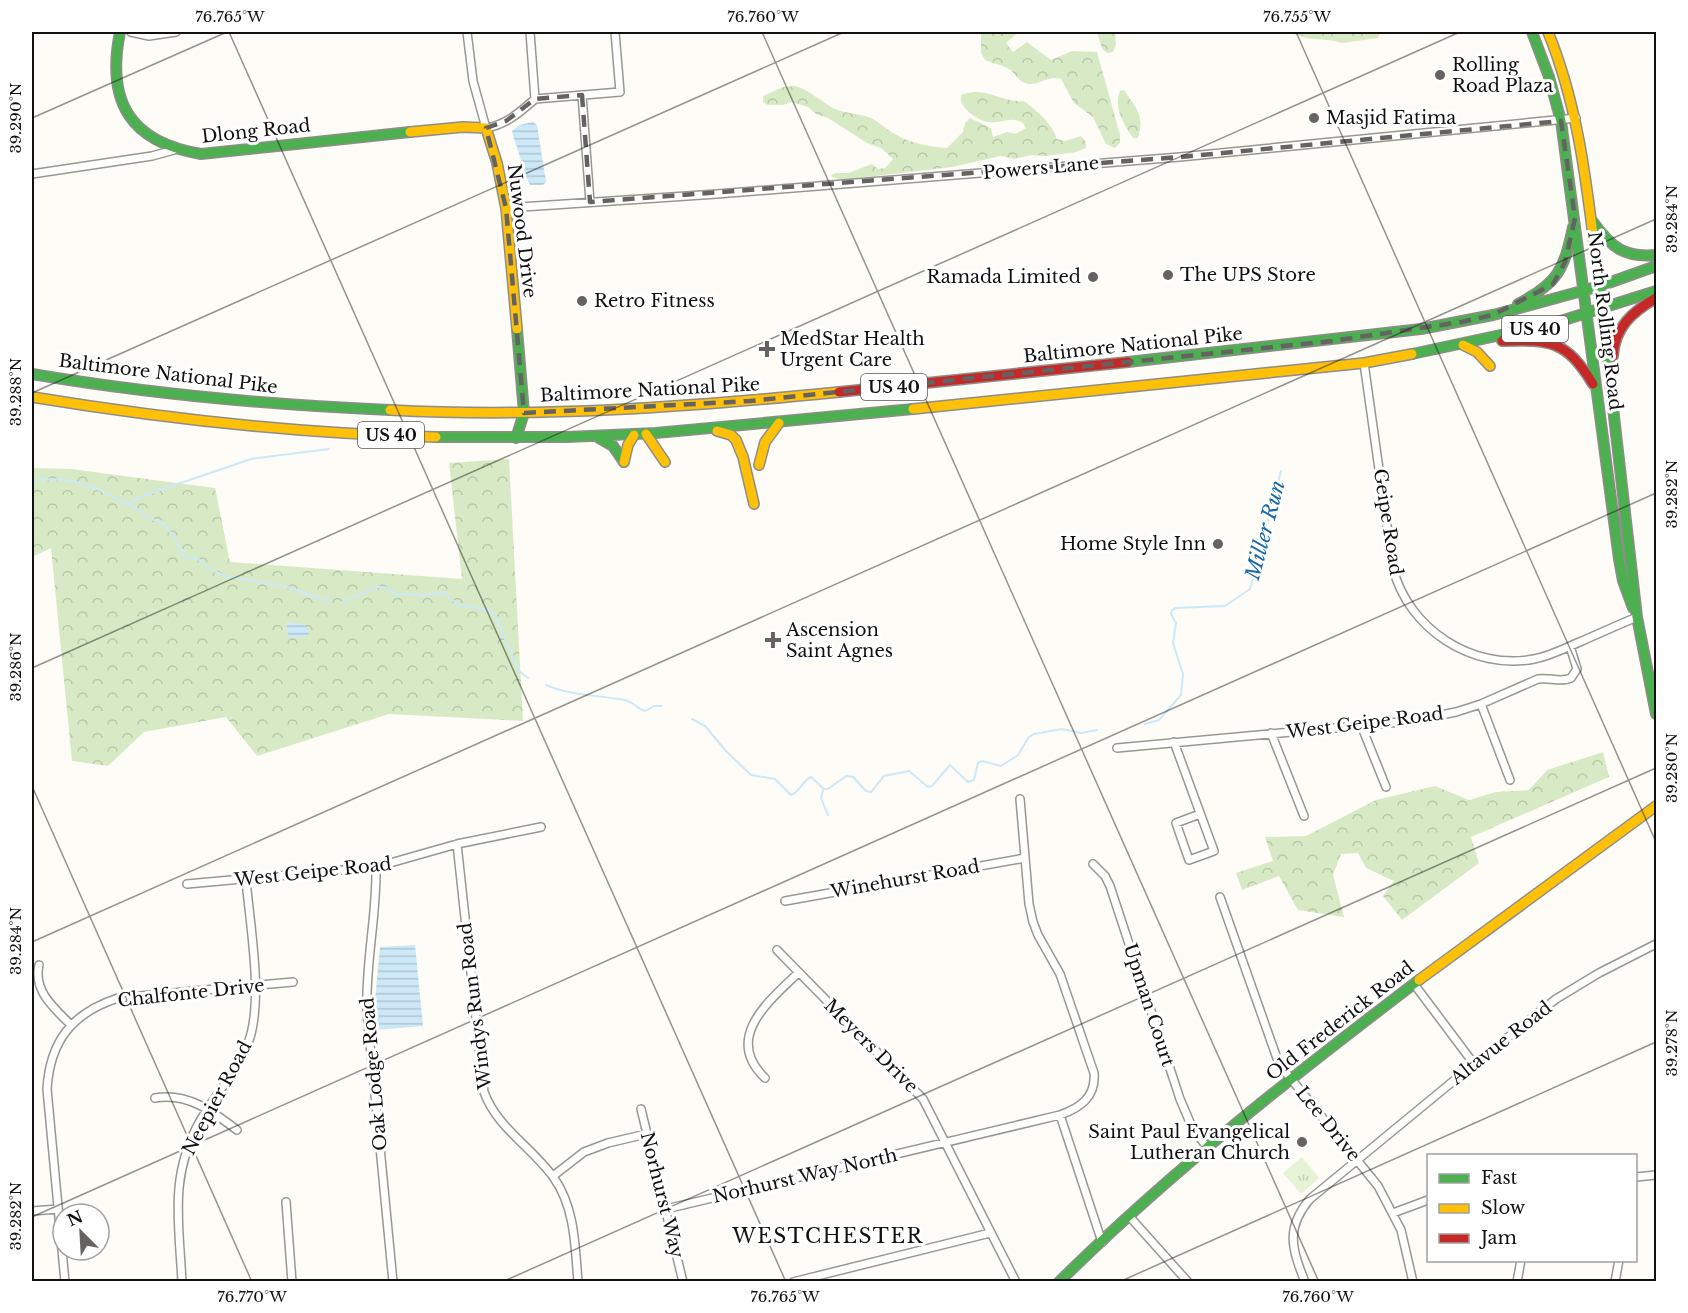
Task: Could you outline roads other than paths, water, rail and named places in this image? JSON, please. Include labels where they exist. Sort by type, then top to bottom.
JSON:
[{"type":"main road","name":"Dlong Road","points":[[120,32],[114,59],[114,73],[124,108],[140,129],[162,145],[174,150],[201,154],[463,128],[486,128]]},
{"type":"main road","name":"North Rolling Road","points":[[1532,32],[1550,76],[1561,121],[1623,581],[1637,617]]},
{"type":"main road","name":"North Rolling Road","points":[[1548,32],[1563,71],[1576,118],[1600,286],[1637,617],[1656,714]]},
{"type":"main road","name":"Nuwood Drive","points":[[486,128],[497,163],[506,208],[524,413],[516,438]]},
{"type":"main road","points":[[1493,315],[1540,293],[1553,284],[1564,262],[1575,218]]},
{"type":"main road","points":[[1591,218],[1605,240],[1615,247],[1635,256],[1656,255]]},
{"type":"main road","name":"Baltimore National Pike","points":[[32,374],[93,384],[270,403],[399,411],[524,413],[618,411],[750,402],[1332,341],[1421,329],[1493,315],[1585,291],[1656,266]]},
{"type":"main road","name":"US 40","points":[[32,397],[98,408],[256,427],[346,434],[516,438],[696,431],[1364,363],[1481,342],[1602,309],[1656,291]]},
{"type":"main road","points":[[1612,395],[1612,352],[1617,331],[1631,314],[1656,298]]},
{"type":"main road","points":[[1481,342],[1532,340],[1559,345],[1579,360],[1596,388]]},
{"type":"main road","points":[[1463,345],[1477,352],[1490,366]]},
{"type":"main road","points":[[759,465],[763,444],[768,434],[779,423]]},
{"type":"main road","points":[[696,431],[726,432],[739,445],[753,504]]},
{"type":"main road","points":[[646,434],[665,462]]},
{"type":"main road","points":[[595,436],[606,440],[613,446],[624,462],[628,446],[634,435]]},
{"type":"main road","name":"Old Frederick Road","points":[[1059,1281],[1206,1146],[1291,1078],[1414,984],[1656,806]]},
{"type":"street","points":[[131,32],[149,36],[176,32]]},
{"type":"street","name":"Nuwood Drive","points":[[467,32],[473,81],[486,128]]},
{"type":"street","points":[[530,32],[535,99]]},
{"type":"street","points":[[486,128],[506,122],[535,99],[620,92],[615,32]]},
{"type":"street","points":[[582,95],[590,202]]},
{"type":"street","name":"Powers Lane","points":[[506,208],[717,194],[1180,157],[1576,118]]},
{"type":"street","points":[[32,174],[152,156],[174,150]]},
{"type":"street","name":"Geipe Road","points":[[1364,363],[1393,568],[1396,580],[1415,613],[1427,627],[1448,642],[1472,654],[1518,661],[1535,659],[1637,617]]},
{"type":"street","name":"West Geipe Road","points":[[1117,748],[1411,721],[1456,712],[1481,704],[1538,679],[1561,681],[1571,678],[1577,669],[1570,646]]},
{"type":"street","points":[[1481,704],[1510,780]]},
{"type":"street","points":[[1361,726],[1386,787]]},
{"type":"street","points":[[1271,733],[1304,816]]},
{"type":"street","points":[[1174,742],[1214,851],[1189,860],[1176,823],[1200,814]]},
{"type":"street","points":[[1020,799],[1029,904],[1033,922],[1060,974],[1094,1073],[1092,1089],[1084,1103],[1077,1109],[1060,1116],[1102,1242]]},
{"type":"street","name":"West Geipe Road","points":[[188,884],[376,867],[457,844],[542,828]]},
{"type":"street","name":"Windys Run Road","points":[[457,844],[484,1092],[487,1101],[500,1120],[553,1176],[564,1195],[571,1216],[578,1281]]},
{"type":"street","name":"Winehurst Road","points":[[785,901],[1025,858]]},
{"type":"street","name":"Upman Court","points":[[1093,864],[1105,876],[1110,886],[1180,1100],[1192,1127],[1206,1146]]},
{"type":"street","name":"Oak Lodge Road","points":[[376,867],[376,905],[366,989],[393,1281]]},
{"type":"street","name":"Neepier Road","points":[[182,1281],[178,1213],[180,1172],[185,1153],[208,1109],[236,1065],[250,1037],[254,1019],[255,986],[246,880]]},
{"type":"street","name":"Lee Drive","points":[[1220,897],[1279,1064],[1378,1186],[1393,1213],[1406,1250],[1413,1281]]},
{"type":"street","name":"Altavue Road","points":[[1305,1281],[1294,1251],[1293,1239],[1296,1220],[1301,1209],[1310,1199],[1527,1022],[1579,984],[1656,944]]},
{"type":"street","name":"Meyers Drive","points":[[777,950],[923,1099],[1016,1281]]},
{"type":"street","points":[[39,965],[36,976],[38,984],[54,1007],[71,1025]]},
{"type":"street","points":[[765,1078],[758,1071],[751,1057],[750,1028],[762,1009],[798,973]]},
{"type":"street","name":"Chalfonte Drive","points":[[57,1202],[47,1080],[52,1057],[71,1025],[95,1007],[118,998],[293,982]]},
{"type":"street","points":[[1414,984],[1474,1064]]},
{"type":"street","points":[[155,1098],[166,1096],[192,1100],[237,1130]]},
{"type":"street","name":"Norhurst Way","points":[[641,1109],[683,1281]]},
{"type":"street","name":"Norhurst Way North","points":[[666,1209],[1060,1116]]},
{"type":"street","points":[[553,1176],[584,1152],[608,1143],[646,1134]]},
{"type":"street","points":[[1637,1177],[1656,1175]]},
{"type":"street","points":[[1393,1213],[1427,1200]]},
{"type":"street","points":[[286,1202],[292,1281]]},
{"type":"street","points":[[32,1211],[51,1210]]},
{"type":"street","points":[[1129,1216],[1188,1281]]},
{"type":"street","points":[[793,1281],[990,1233]]},
{"type":"street","name":"Chalfonte Drive","points":[[63,1262],[65,1281]]},
{"type":"street","points":[[1517,1281],[1521,1262]]},
{"type":"street","points":[[1615,1281],[1619,1262]]},
{"type":"water","points":[[533,122],[537,125],[546,182],[543,185],[530,185],[512,131],[519,125]]},
{"type":"water","points":[[288,623],[307,626],[309,634],[290,638],[286,630]]},
{"type":"water","points":[[415,945],[423,1026],[377,1030],[375,1000],[380,947]]},
{"type":"waterway","points":[[128,504],[160,490],[251,459],[329,449]]},
{"type":"waterway","name":"Miller Run","points":[[1145,724],[1159,720],[1181,695],[1183,674],[1173,643],[1176,623],[1171,614],[1172,610],[1225,606],[1250,589],[1281,471]]},
{"type":"waterway","name":"Miller Run","points":[[32,480],[56,479],[95,488],[137,509],[149,518],[161,521],[175,538],[183,555],[198,559],[212,570],[225,576],[284,586],[331,602]]},
{"type":"waterway","name":"Miller Run","points":[[342,602],[377,587],[384,587],[397,594],[407,595],[423,596],[444,592],[461,605],[492,611],[519,671],[528,678]]},
{"type":"waterway","name":"Miller Run","points":[[546,685],[575,693],[625,700],[645,711],[654,706],[662,706]]},
{"type":"waterway","name":"Miller Run","points":[[692,719],[705,726],[726,751],[751,775],[775,779],[791,795],[811,777],[824,789],[828,789],[846,776],[853,777],[866,791],[871,792],[884,776],[909,771],[928,787],[932,786],[950,765],[968,782],[974,780],[978,763],[982,761],[1001,766],[1018,755],[1029,737],[1034,734],[1062,729],[1081,733],[1097,730]]},
{"type":"waterway","points":[[823,790],[821,798],[828,815]]},
{"type":"place","name":"Rolling Road Plaza","points":[[1440,75]]},
{"type":"place","name":"Masjid Fatima","points":[[1314,118]]},
{"type":"place","name":"The UPS Store","points":[[1168,275]]},
{"type":"place","name":"Ramada Limited","points":[[1093,277]]},
{"type":"place","name":"Retro Fitness","points":[[582,301]]},
{"type":"place","name":"MedStar Health Urgent Care","points":[[767,349]]},
{"type":"place","name":"Home Style Inn","points":[[1218,544]]},
{"type":"place","name":"Ascension Saint Agnes","points":[[773,640]]},
{"type":"place","name":"Saint Paul Evangelical Lutheran Church","points":[[1302,1142]]},
{"type":"district","name":"WESTCHESTER","points":[[828,1236]]}]
